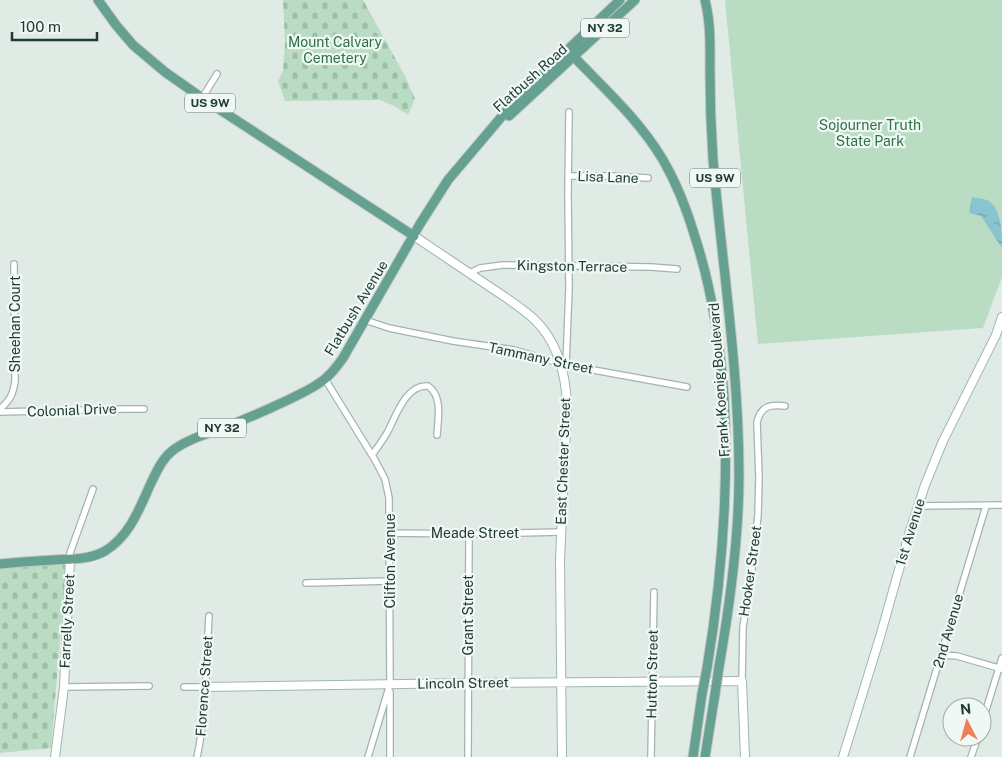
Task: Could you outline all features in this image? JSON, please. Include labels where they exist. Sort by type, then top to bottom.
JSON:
[{"type":"main road","name":"US 9W","points":[[98,0],[116,25],[143,54],[165,72],[414,236]]},
{"type":"main road","name":"Flatbush Road","points":[[441,190],[514,102],[620,0]]},
{"type":"main road","name":"Flatbush Road","points":[[486,136],[635,0]]},
{"type":"main road","name":"Frank Koenig Boulevard","points":[[705,0],[710,26],[713,156],[735,373],[739,498],[727,624],[705,757]]},
{"type":"main road","points":[[574,44],[574,57]]},
{"type":"main road","name":"Frank Koenig Boulevard","points":[[574,57],[635,122],[654,146],[677,187],[703,260],[716,321],[721,357],[726,436],[725,519],[713,630],[693,757]]},
{"type":"main road","name":"Flatbush Avenue","points":[[0,564],[70,560],[96,555],[104,551],[119,539],[129,527],[161,463],[178,447],[195,438],[244,420],[310,389],[326,379],[343,358],[441,190]]},
{"type":"street","points":[[202,98],[217,74]]},
{"type":"street","name":"East Chester Street","points":[[562,757],[560,532],[567,406],[563,364],[569,302],[569,112]]},
{"type":"street","name":"Lisa Lane","points":[[568,176],[648,178]]},
{"type":"street","name":"East Chester Street","points":[[414,236],[521,308],[534,319],[550,340],[563,364]]},
{"type":"street","name":"Sheehan Court","points":[[0,411],[14,392],[14,264]]},
{"type":"street","name":"Kingston Terrace","points":[[470,273],[480,268],[492,266],[677,268]]},
{"type":"street","name":"1st Avenue","points":[[843,757],[925,485],[943,441],[996,335],[1002,317]]},
{"type":"street","name":"Tammany Street","points":[[365,320],[389,328],[453,341],[514,350],[563,364],[687,387]]},
{"type":"street","name":"Clifton Avenue","points":[[326,379],[372,455],[385,479],[388,490],[390,532],[390,684],[368,757]]},
{"type":"street","points":[[372,455],[386,434],[402,403],[419,386],[428,386],[435,392],[437,398],[437,434]]},
{"type":"street","name":"Hooker Street","points":[[745,757],[742,627],[752,569],[758,516],[757,422],[762,410],[768,406],[785,406]]},
{"type":"street","name":"Colonial Drive","points":[[0,411],[144,409]]},
{"type":"street","name":"Farrelly Street","points":[[55,757],[64,687],[70,553],[93,489]]},
{"type":"street","points":[[918,506],[1002,505]]},
{"type":"street","name":"2nd Avenue","points":[[910,757],[986,506]]},
{"type":"street","name":"Meade Street","points":[[390,532],[468,534],[560,532]]},
{"type":"street","name":"Grant Street","points":[[468,534],[468,757]]},
{"type":"street","points":[[306,583],[390,581]]},
{"type":"street","name":"Hutton Street","points":[[651,757],[654,592]]},
{"type":"street","name":"Florence Street","points":[[197,757],[202,734],[209,616]]},
{"type":"street","points":[[942,655],[957,656],[1000,668]]},
{"type":"street","points":[[991,697],[1002,658]]},
{"type":"street","name":"Lincoln Street","points":[[184,687],[742,681]]},
{"type":"street","points":[[390,684],[390,757]]},
{"type":"street","points":[[64,687],[149,686]]},
{"type":"green space","name":"Mount Calvary Cemetery","points":[[283,0],[363,0],[405,76],[415,99],[408,115],[380,100],[285,101],[278,81],[283,71],[285,43]]},
{"type":"green space","name":"Sojourner Truth State Park","points":[[725,0],[1002,0],[1002,277],[983,328],[758,344]]},
{"type":"green space","points":[[64,564],[66,568],[51,748],[0,753],[0,568]]},
{"type":"water","points":[[972,197],[989,201],[997,210],[1002,236],[1002,248],[981,216],[969,213]]}]
